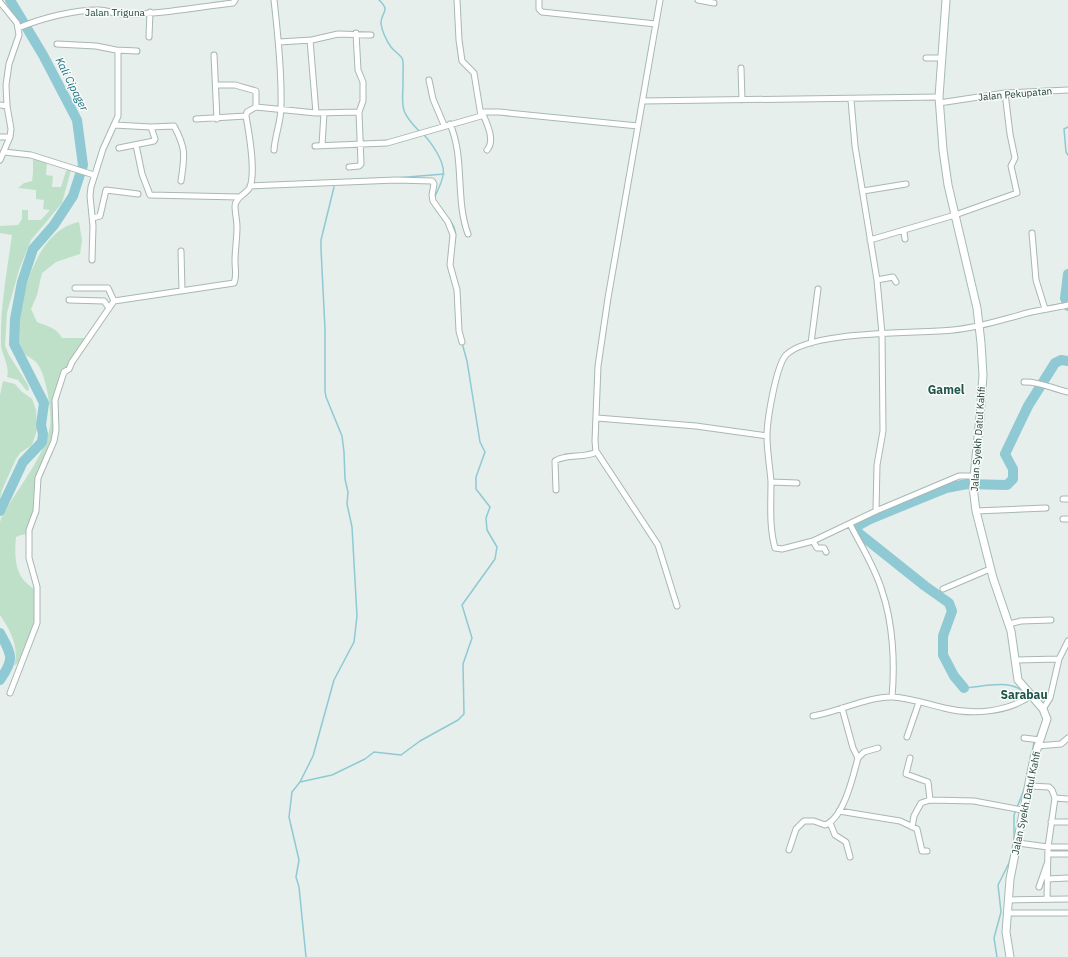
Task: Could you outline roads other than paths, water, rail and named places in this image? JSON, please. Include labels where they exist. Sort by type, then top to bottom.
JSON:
[{"type":"street","name":"Jalan Triguna","points":[[20,27],[66,14],[99,10],[122,14],[150,12],[233,3],[235,0]]},
{"type":"street","points":[[274,0],[279,42],[281,109],[279,125],[274,136],[274,150]]},
{"type":"street","points":[[457,0],[462,61],[474,73],[482,112],[490,137],[490,145],[487,150]]},
{"type":"street","points":[[539,0],[539,9],[542,12],[656,24]]},
{"type":"street","points":[[660,0],[598,366],[596,451],[658,545],[677,606]]},
{"type":"street","points":[[698,0],[714,3]]},
{"type":"street","name":"Jalan Syekh Datul Kahfi","points":[[946,0],[939,100],[946,172],[980,326],[982,375],[973,487],[976,511],[990,569],[1009,624],[1018,680],[1030,697],[1043,709],[1047,724],[1036,741],[1029,786],[1018,809],[1018,843],[1010,879],[1006,932],[1010,957]]},
{"type":"street","points":[[0,2],[20,27],[19,35],[8,64],[6,85],[7,106],[11,129],[10,137],[0,160]]},
{"type":"street","points":[[149,37],[150,12]]},
{"type":"street","points":[[279,42],[310,40],[338,34],[356,33],[371,35]]},
{"type":"street","points":[[349,167],[359,166],[361,164],[362,144],[360,112],[363,101],[363,82],[358,70],[356,33]]},
{"type":"street","points":[[310,40],[316,113]]},
{"type":"street","points":[[57,44],[105,47],[118,51],[136,51]]},
{"type":"street","points":[[92,260],[93,218],[90,196],[94,175],[119,109],[118,51]]},
{"type":"street","points":[[214,55],[217,119]]},
{"type":"street","points":[[926,58],[942,58]]},
{"type":"street","points":[[741,68],[742,100]]},
{"type":"street","points":[[429,80],[433,99],[456,140],[460,191],[468,234]]},
{"type":"street","points":[[216,85],[235,85],[256,91],[256,107]]},
{"type":"street","name":"Jalan Pekupatan","points":[[643,101],[939,100],[1005,93],[1068,90]]},
{"type":"street","points":[[870,240],[904,232],[1017,193],[1011,166],[1016,158],[1010,134],[1005,93]]},
{"type":"street","points":[[851,100],[855,146],[877,280],[882,334],[883,431],[877,465],[876,511]]},
{"type":"street","points":[[0,106],[7,106]]},
{"type":"street","points":[[136,145],[142,174],[150,195],[238,197],[247,191],[250,186],[251,144],[246,116],[247,112],[256,107],[316,113],[360,112]]},
{"type":"street","points":[[315,146],[387,143],[428,130],[478,117],[481,116],[482,112]]},
{"type":"street","points":[[482,112],[499,112],[638,126]]},
{"type":"street","points":[[322,146],[324,113]]},
{"type":"street","points":[[196,119],[217,119],[246,116]]},
{"type":"street","points":[[114,125],[151,127],[173,125],[182,140],[184,154],[181,180]]},
{"type":"street","points":[[119,148],[154,140],[151,127]]},
{"type":"street","points":[[0,137],[10,137]]},
{"type":"street","points":[[4,152],[31,155],[94,175]]},
{"type":"street","points":[[250,186],[396,180],[432,181],[434,184],[432,195],[433,201],[448,222],[453,235],[450,265],[457,290],[459,330],[462,342]]},
{"type":"street","points":[[863,191],[906,184]]},
{"type":"street","points":[[93,218],[100,216],[106,190],[138,194]]},
{"type":"street","points":[[10,693],[37,623],[37,587],[28,558],[28,539],[36,511],[38,478],[54,440],[56,430],[56,400],[67,370],[114,301],[234,283],[236,277],[235,253],[237,231],[235,206],[238,197]]},
{"type":"street","points":[[904,232],[905,239]]},
{"type":"street","points":[[1032,233],[1036,280],[1045,309]]},
{"type":"street","points":[[181,251],[182,291]]},
{"type":"street","points":[[877,280],[893,277],[896,282]]},
{"type":"street","points":[[75,288],[108,288],[114,301]]},
{"type":"street","points":[[811,343],[818,289]]},
{"type":"street","points":[[69,300],[104,301],[109,308]]},
{"type":"street","points":[[974,476],[959,476],[876,511],[813,541],[782,549],[775,548],[771,518],[771,482],[767,436],[775,384],[781,363],[786,355],[796,348],[838,337],[935,332],[980,326],[1045,309],[1068,305]]},
{"type":"street","points":[[1024,382],[1037,382],[1068,392]]},
{"type":"street","points":[[597,418],[696,426],[767,436]]},
{"type":"street","points":[[556,490],[555,461],[574,456],[592,454],[596,451]]},
{"type":"street","points":[[771,482],[797,483]]},
{"type":"street","points":[[976,511],[1046,508]]},
{"type":"street","points":[[850,524],[869,559],[884,597],[891,636],[892,697]]},
{"type":"street","points":[[813,541],[817,548],[824,548],[826,552]]},
{"type":"street","points":[[943,589],[990,569]]},
{"type":"street","points":[[1009,624],[1020,621],[1051,620]]},
{"type":"street","points":[[1043,709],[1050,698],[1059,659],[1068,641]]},
{"type":"street","points":[[1015,660],[1059,659]]},
{"type":"street","points":[[813,716],[892,697],[963,711],[983,712],[1003,708],[1030,697]]},
{"type":"street","points":[[907,736],[919,702]]},
{"type":"street","points":[[842,708],[853,748],[858,758]]},
{"type":"street","points":[[1024,738],[1062,744],[1068,738]]},
{"type":"street","points":[[789,850],[796,829],[804,821],[814,821],[820,825],[830,823],[839,811],[849,791],[858,758],[864,752],[878,748]]},
{"type":"street","points":[[910,758],[906,774],[928,782],[930,800]]},
{"type":"street","points":[[1029,786],[1049,787],[1055,798],[1048,847],[1047,899]]},
{"type":"street","points":[[1055,798],[1068,799]]},
{"type":"street","points":[[912,826],[914,816],[921,803],[930,800],[974,801],[1018,809]]},
{"type":"street","points":[[839,811],[900,821],[912,826],[918,830],[922,851],[927,851]]},
{"type":"street","points":[[1051,822],[1068,822]]},
{"type":"street","points":[[830,823],[835,835],[846,842],[850,857]]},
{"type":"street","points":[[1018,843],[1048,847],[1068,847]]},
{"type":"street","points":[[1048,854],[1068,854]]},
{"type":"street","points":[[1039,888],[1048,864]]},
{"type":"street","points":[[1047,879],[1068,878]]},
{"type":"street","points":[[1008,900],[1068,899]]},
{"type":"street","points":[[1007,914],[1068,913]]},
{"type":"waterway","name":"Kali Cipager","points":[[0,511],[23,462],[42,442],[43,434],[41,425],[44,403],[14,344],[15,319],[22,282],[33,249],[54,225],[73,196],[83,165],[77,120],[43,55],[10,0]]},
{"type":"waterway","points":[[379,0],[385,7],[381,24],[386,39],[389,45],[403,60],[402,100],[404,111],[412,124],[420,132]]},
{"type":"waterway","points":[[1068,127],[1064,129],[1066,152],[1068,155]]},
{"type":"waterway","points":[[423,134],[437,153],[443,170],[442,181],[434,199]]},
{"type":"waterway","points":[[396,178],[444,174]]},
{"type":"waterway","points":[[300,782],[313,756],[334,680],[354,642],[357,616],[352,527],[347,504],[348,492],[345,479],[342,436],[325,391],[325,329],[321,240],[334,187]]},
{"type":"waterway","points":[[451,222],[454,227],[456,237],[455,243]]},
{"type":"waterway","points":[[1068,274],[1065,298],[1068,306]]},
{"type":"waterway","points":[[306,957],[299,887],[296,877],[299,860],[289,817],[292,792],[300,782],[332,775],[365,759],[374,752],[401,755],[420,741],[458,720],[464,714],[463,664],[472,638],[462,605],[495,559],[497,547],[487,530],[486,518],[490,507],[476,489],[476,477],[485,452],[480,442],[467,361],[462,343]]},
{"type":"waterway","points":[[964,688],[954,676],[943,655],[943,636],[952,611],[949,603],[925,586],[856,531],[859,525],[870,519],[946,488],[967,484],[1007,485],[1013,479],[1013,469],[1005,454],[1028,406],[1055,363],[1061,360],[1068,361]]},
{"type":"waterway","name":"Kali Cipager","points":[[0,633],[10,657],[8,667],[0,680]]},
{"type":"waterway","points":[[964,688],[986,685],[1010,685],[1023,691]]},
{"type":"waterway","points":[[1032,754],[1034,742],[1039,732]]},
{"type":"waterway","points":[[1027,774],[1030,762]]},
{"type":"waterway","points":[[1014,843],[1014,815],[1025,787]]},
{"type":"waterway","points":[[997,957],[994,938],[1001,912],[998,885],[1009,863],[1012,853]]},
{"type":"district","name":"Gamel","points":[[946,389]]},
{"type":"district","name":"Sarabau","points":[[1024,694]]}]
